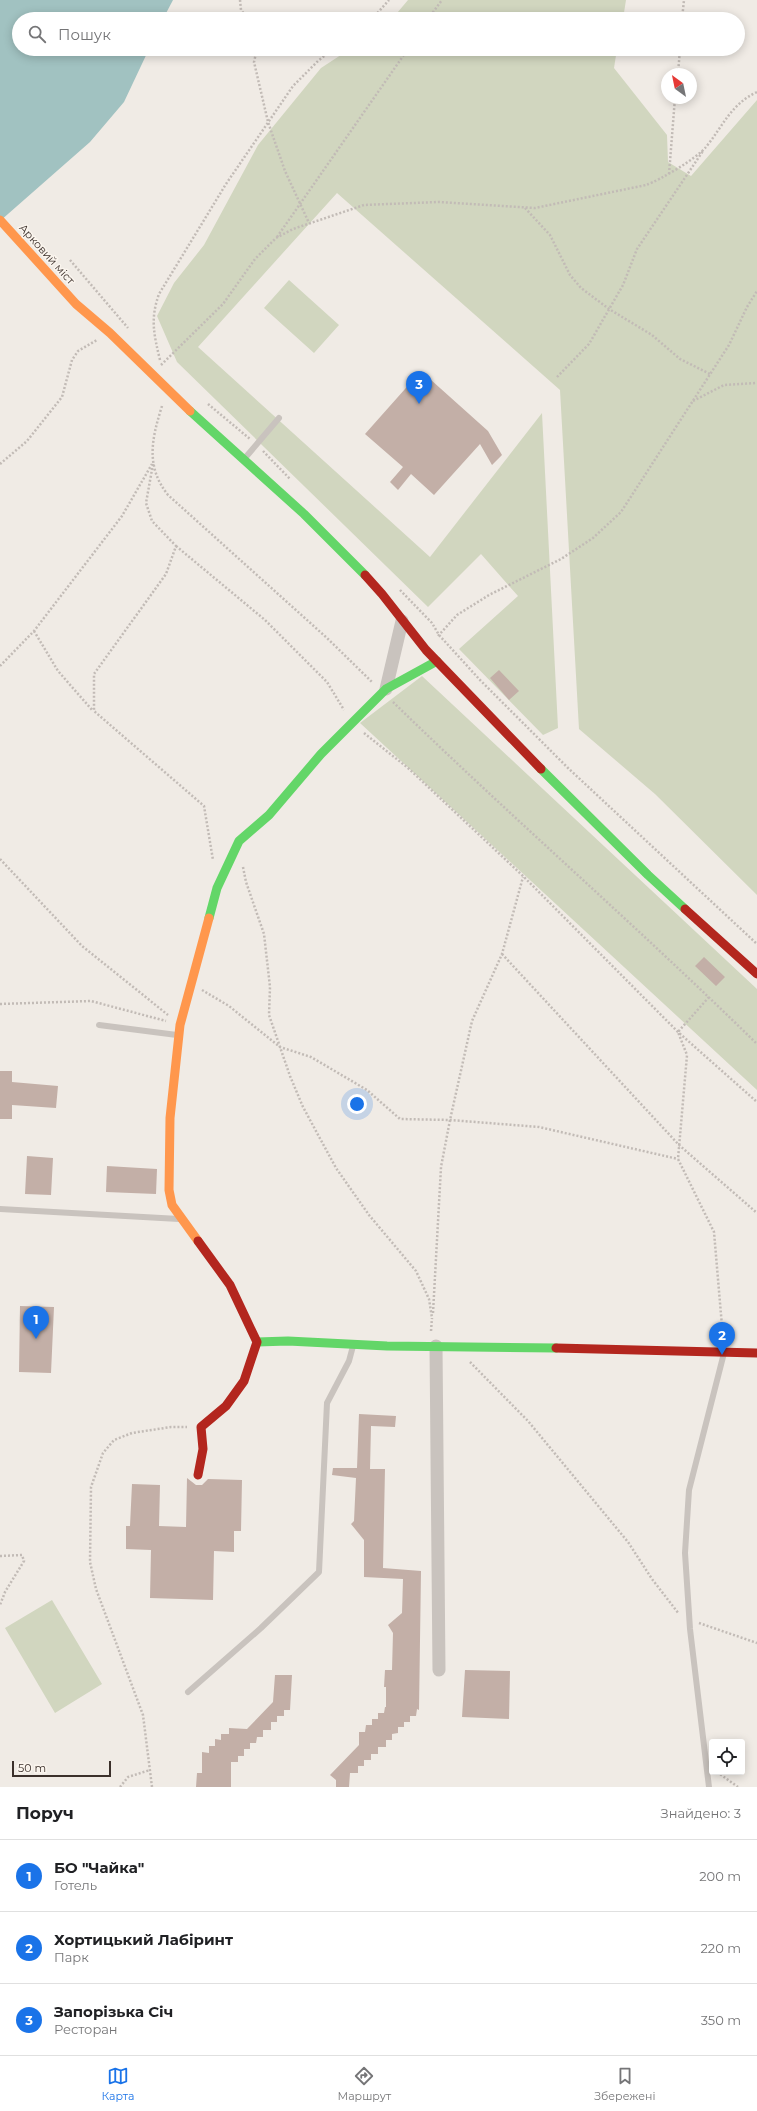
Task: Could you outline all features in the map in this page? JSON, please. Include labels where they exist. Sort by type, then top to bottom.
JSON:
[{"type":"street","name":"Арковий міст","points":[[0,220],[76,304],[345,554],[382,594],[426,650],[497,725],[648,875],[757,974]]},
{"type":"street","points":[[384,690],[402,621]]},
{"type":"street","points":[[198,1475],[203,1449],[201,1427],[226,1406],[244,1381],[257,1342],[230,1285],[172,1205],[169,1190],[170,1118],[180,1025],[190,983],[217,888],[239,842],[269,815],[321,754],[384,690],[437,661]]},
{"type":"street","points":[[257,1342],[288,1340],[353,1344],[757,1353]]},
{"type":"street","points":[[433,1346],[439,1670]]},
{"type":"lane","points":[[244,459],[279,418]]},
{"type":"lane","points":[[99,1025],[179,1036]]},
{"type":"lane","points":[[0,1209],[181,1219]]},
{"type":"lane","points":[[188,1692],[261,1628],[318,1572],[327,1403],[348,1361],[353,1344]]},
{"type":"lane","points":[[709,1787],[690,1629],[685,1553],[690,1490],[724,1352]]},
{"type":"path","points":[[240,0],[243,12]]},
{"type":"path","points":[[378,12],[389,0]]},
{"type":"path","points":[[433,12],[442,0]]},
{"type":"path","points":[[683,12],[684,0]]},
{"type":"path","points":[[255,56],[254,62],[268,122],[285,171],[309,223]]},
{"type":"path","points":[[324,56],[293,86],[268,122],[226,184],[159,294],[154,309],[153,328],[166,389],[153,437],[153,462],[146,503],[152,521],[176,546],[265,620],[327,682],[352,723],[408,768],[523,876],[678,1032],[757,1102]]},
{"type":"path","points":[[161,365],[222,304],[255,259],[276,238],[403,56]]},
{"type":"path","points":[[678,68],[679,56]]},
{"type":"path","points":[[557,377],[589,344],[623,285],[637,249],[705,149],[724,118],[746,97],[757,92]]},
{"type":"path","points":[[669,174],[675,104]]},
{"type":"path","points":[[276,238],[309,223],[364,204],[438,202],[535,208],[646,185],[669,174],[705,149]]},
{"type":"path","points":[[524,207],[550,235],[570,275],[581,288],[609,309],[652,335],[680,359],[710,374]]},
{"type":"path","points":[[426,650],[457,615],[489,595],[561,559],[593,538],[621,512],[729,345],[746,307],[757,291]]},
{"type":"path","points":[[0,464],[27,441],[62,397],[72,360],[78,351],[110,334]]},
{"type":"path","points":[[692,401],[724,385],[757,383]]},
{"type":"path","points":[[0,666],[34,631],[122,516],[153,462]]},
{"type":"path","points":[[153,462],[159,483],[168,495],[384,690],[474,780],[709,997],[757,1044]]},
{"type":"path","points":[[94,711],[94,674],[166,574],[176,546]]},
{"type":"path","points":[[34,631],[58,671],[94,711],[204,806],[214,865]]},
{"type":"path","points":[[239,842],[246,882],[264,934],[270,987],[269,1015],[303,1107],[336,1168],[369,1215],[416,1271],[429,1299],[432,1318]]},
{"type":"path","points":[[0,859],[82,946],[180,1025]]},
{"type":"path","points":[[433,1346],[432,1318],[442,1167],[450,1120],[472,1021],[502,954],[523,876]]},
{"type":"path","points":[[502,954],[679,1145],[757,1213]]},
{"type":"path","points":[[190,983],[229,1006],[280,1047],[312,1057],[360,1086],[400,1119],[450,1120],[539,1127],[678,1158]]},
{"type":"path","points":[[678,1032],[709,997]]},
{"type":"path","points":[[0,1004],[91,1001],[180,1025]]},
{"type":"path","points":[[678,1032],[687,1055],[678,1158],[714,1232],[724,1352]]},
{"type":"path","points":[[454,1346],[528,1420],[628,1542],[652,1579],[690,1629]]},
{"type":"path","points":[[152,1787],[143,1715],[94,1582],[90,1562],[91,1487],[103,1452],[114,1440],[132,1433],[171,1427],[201,1427]]},
{"type":"path","points":[[0,1556],[22,1555],[24,1561],[5,1592],[0,1605]]},
{"type":"path","points":[[689,1618],[705,1626],[757,1643]]},
{"type":"path","points":[[120,1787],[128,1777],[150,1770]]},
{"type":"path","points":[[721,1775],[738,1787]]},
{"type":"green space","points":[[408,0],[626,0],[624,12],[398,12]]},
{"type":"green space","points":[[339,56],[616,56],[614,68],[667,135],[668,162],[691,176],[757,100],[757,895],[655,794],[579,729],[560,390],[337,193],[198,347],[430,557],[542,413],[558,728],[543,735],[459,649],[518,596],[481,554],[428,607],[177,362],[157,316],[174,283],[204,245],[258,145],[321,68]]},
{"type":"green space","points":[[289,280],[339,325],[314,353],[264,308]]},
{"type":"green space","points":[[422,676],[757,989],[757,1090],[360,723]]},
{"type":"green space","points":[[52,1600],[102,1684],[55,1713],[5,1628]]},
{"type":"water","points":[[0,0],[173,0],[167,12],[12,12],[12,56],[146,56],[124,102],[90,142],[0,221]]},
{"type":"building","points":[[421,371],[488,431],[502,455],[492,465],[480,444],[434,495],[411,474],[398,490],[390,482],[403,467],[365,434]]},
{"type":"building","points":[[499,670],[519,691],[509,700],[490,678]]},
{"type":"building","points":[[704,957],[725,977],[716,986],[695,966]]},
{"type":"building","points":[[0,1071],[12,1071],[12,1082],[58,1086],[56,1108],[12,1105],[12,1119],[0,1119]]},
{"type":"building","points":[[27,1156],[53,1158],[51,1195],[25,1194]]},
{"type":"building","points":[[107,1166],[157,1169],[156,1194],[106,1192]]},
{"type":"building","points":[[20,1306],[54,1307],[51,1373],[19,1372]]},
{"type":"building","points":[[359,1414],[396,1416],[395,1427],[371,1426],[370,1469],[385,1469],[383,1568],[421,1571],[419,1710],[417,1709],[416,1716],[410,1716],[410,1722],[404,1722],[404,1727],[398,1727],[398,1733],[392,1734],[392,1740],[386,1740],[386,1747],[378,1747],[378,1754],[371,1754],[371,1760],[364,1760],[364,1766],[358,1766],[358,1773],[350,1773],[349,1787],[336,1787],[336,1780],[330,1775],[359,1745],[359,1732],[365,1732],[366,1725],[372,1725],[372,1719],[378,1719],[378,1713],[384,1713],[386,1707],[386,1687],[384,1687],[385,1670],[392,1670],[393,1633],[388,1625],[402,1613],[403,1579],[364,1577],[364,1540],[351,1524],[354,1521],[356,1478],[332,1475],[333,1468],[357,1468]]},
{"type":"building","points":[[187,1478],[196,1485],[202,1485],[208,1479],[242,1480],[241,1531],[234,1531],[234,1552],[214,1551],[213,1600],[150,1598],[151,1550],[126,1549],[126,1526],[130,1526],[132,1484],[160,1485],[159,1526],[186,1527]]},
{"type":"building","points":[[465,1670],[510,1671],[509,1719],[462,1717]]},
{"type":"building","points":[[275,1675],[292,1675],[290,1710],[284,1710],[284,1716],[277,1716],[277,1722],[271,1722],[271,1730],[263,1730],[263,1737],[257,1737],[256,1743],[250,1743],[250,1749],[244,1749],[244,1756],[238,1756],[238,1762],[231,1762],[231,1787],[196,1787],[197,1773],[202,1773],[202,1752],[209,1753],[209,1746],[215,1746],[215,1739],[221,1740],[221,1734],[229,1734],[229,1728],[247,1729],[273,1702]]},
{"type":"traffic: fast","points":[[190,411],[304,514],[365,575]]},
{"type":"traffic: fast","points":[[209,918],[217,888],[239,841],[269,815],[321,754],[386,689],[437,661]]},
{"type":"traffic: fast","points":[[541,769],[648,875],[685,909]]},
{"type":"traffic: fast","points":[[257,1342],[288,1341],[387,1346],[556,1348]]},
{"type":"traffic: slow","points":[[0,220],[76,304],[110,333],[190,411]]},
{"type":"traffic: slow","points":[[198,1241],[172,1205],[169,1190],[170,1118],[180,1025],[209,918]]},
{"type":"traffic: jam","points":[[365,575],[426,650],[541,769]]},
{"type":"traffic: jam","points":[[685,909],[757,974]]},
{"type":"traffic: jam","points":[[198,1241],[230,1285],[257,1342],[244,1381],[226,1406],[201,1427],[203,1449],[198,1475]]},
{"type":"traffic: jam","points":[[556,1348],[757,1353]]},
{"type":"place","name":"Запорізька Січ","points":[[419,404]]},
{"type":"place","name":"БО \"Чайка\"","points":[[36,1339]]},
{"type":"place","name":"Хортицький Лабіринт","points":[[722,1355]]}]
